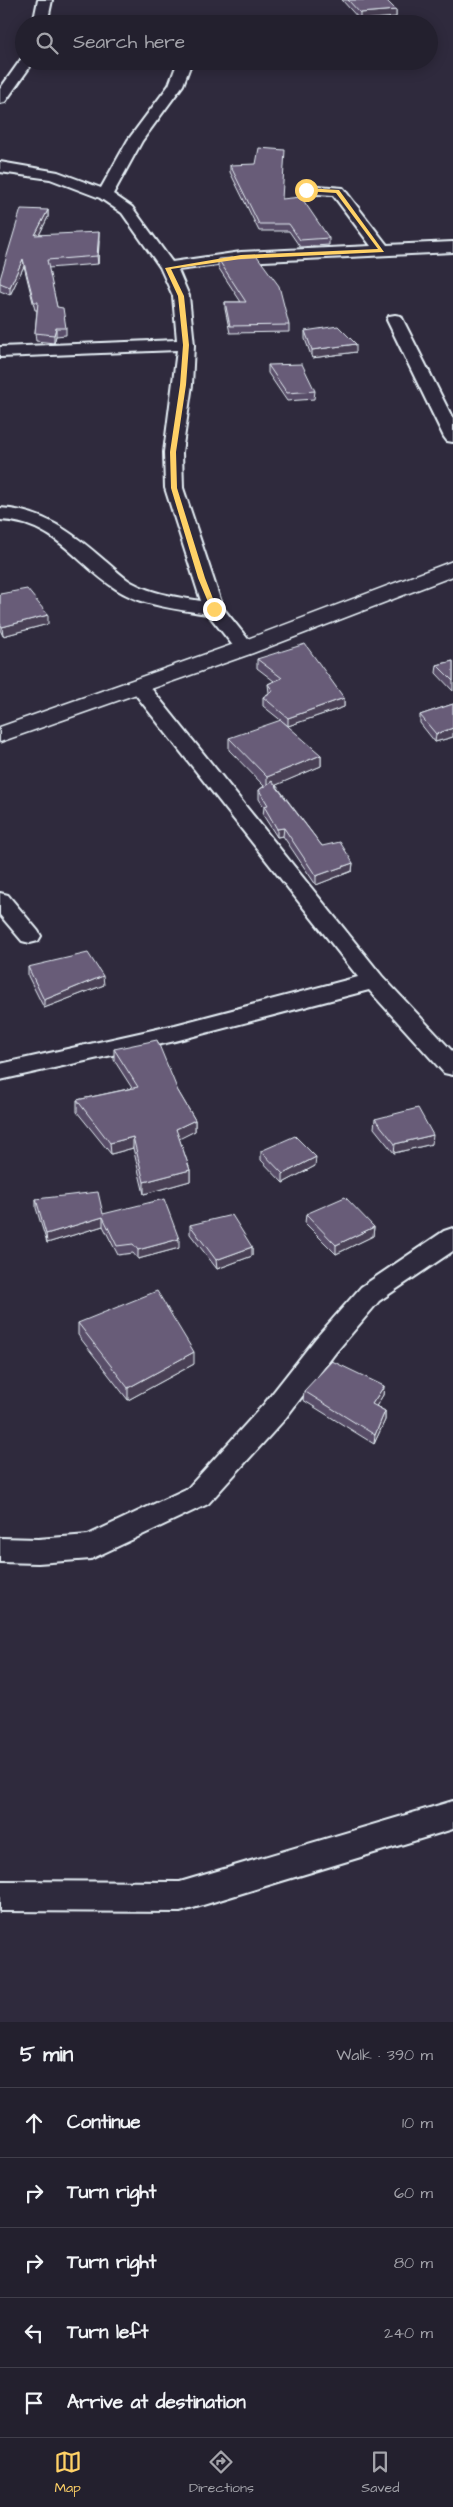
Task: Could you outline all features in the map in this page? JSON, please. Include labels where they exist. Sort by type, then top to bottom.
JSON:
[{"type":"main road","points":[[0,735],[245,648],[453,568]]},
{"type":"street","points":[[42,15],[45,0]]},
{"type":"street","points":[[0,99],[21,70]]},
{"type":"street","points":[[105,195],[135,140],[176,85],[182,70]]},
{"type":"street","points":[[0,167],[53,175],[105,195],[126,210],[168,268],[181,296],[186,345],[183,385],[173,452],[174,488],[202,578],[214,609],[245,648]]},
{"type":"street","points":[[306,190],[338,191],[382,250]]},
{"type":"street","points":[[168,268],[241,257],[453,247]]},
{"type":"street","points":[[394,320],[453,437]]},
{"type":"street","points":[[0,352],[186,345]]},
{"type":"street","points":[[0,514],[13,513],[45,525],[74,544],[125,586],[164,601],[214,609]]},
{"type":"street","points":[[139,686],[374,981],[453,1066]]},
{"type":"street","points":[[0,900],[30,936]]},
{"type":"street","points":[[0,1072],[175,1033],[374,981]]},
{"type":"street","points":[[0,1550],[38,1551],[91,1547],[198,1496],[274,1412],[326,1345],[370,1294],[453,1238]]},
{"type":"street","points":[[0,1896],[180,1896],[453,1815]]},
{"type":"building","points":[[348,0],[386,0],[396,10],[360,13]]},
{"type":"building","points":[[259,148],[285,150],[282,199],[301,197],[329,238],[300,240],[289,224],[259,224],[230,165],[256,164]]},
{"type":"building","points":[[21,209],[48,210],[35,235],[99,232],[97,256],[47,260],[57,307],[63,308],[66,328],[56,328],[54,335],[35,333],[38,302],[34,302],[23,259],[10,287],[0,283]]},
{"type":"building","points":[[257,256],[279,286],[289,325],[230,326],[225,302],[246,302],[218,259]]},
{"type":"building","points":[[338,326],[356,344],[312,350],[305,331]]},
{"type":"building","points":[[302,364],[315,391],[287,393],[268,365]]},
{"type":"building","points":[[27,589],[48,615],[2,627],[0,623],[0,594]]},
{"type":"building","points":[[305,644],[344,698],[288,718],[263,697],[273,691],[268,684],[282,678],[257,659]]},
{"type":"building","points":[[453,661],[453,681],[437,665]]},
{"type":"building","points":[[453,704],[453,728],[436,734],[420,715]]},
{"type":"building","points":[[281,720],[321,755],[267,777],[229,738]]},
{"type":"building","points":[[272,781],[322,846],[340,842],[353,863],[316,876],[284,828],[277,829],[264,806],[268,805],[259,790]]},
{"type":"building","points":[[88,953],[103,976],[44,1000],[28,967]]},
{"type":"building","points":[[157,1040],[178,1091],[195,1120],[176,1129],[190,1170],[144,1182],[133,1137],[110,1143],[77,1100],[138,1087],[114,1049]]},
{"type":"building","points":[[418,1108],[433,1135],[395,1144],[375,1119]]},
{"type":"building","points":[[295,1136],[316,1157],[283,1174],[261,1151]]},
{"type":"building","points":[[98,1192],[103,1214],[164,1199],[179,1239],[138,1250],[133,1244],[117,1246],[103,1217],[46,1234],[36,1199]]},
{"type":"building","points":[[345,1197],[374,1227],[336,1245],[306,1214]]},
{"type":"building","points":[[232,1215],[252,1247],[216,1260],[190,1225]]},
{"type":"building","points":[[157,1291],[194,1352],[128,1388],[78,1323]]},
{"type":"building","points":[[332,1361],[384,1386],[372,1404],[385,1411],[375,1435],[304,1391]]},
{"type":"route","points":[[214,609],[202,578],[174,488],[173,452],[183,385],[186,345],[181,296],[168,268],[241,257],[382,250],[338,191],[329,189],[306,190]]}]
